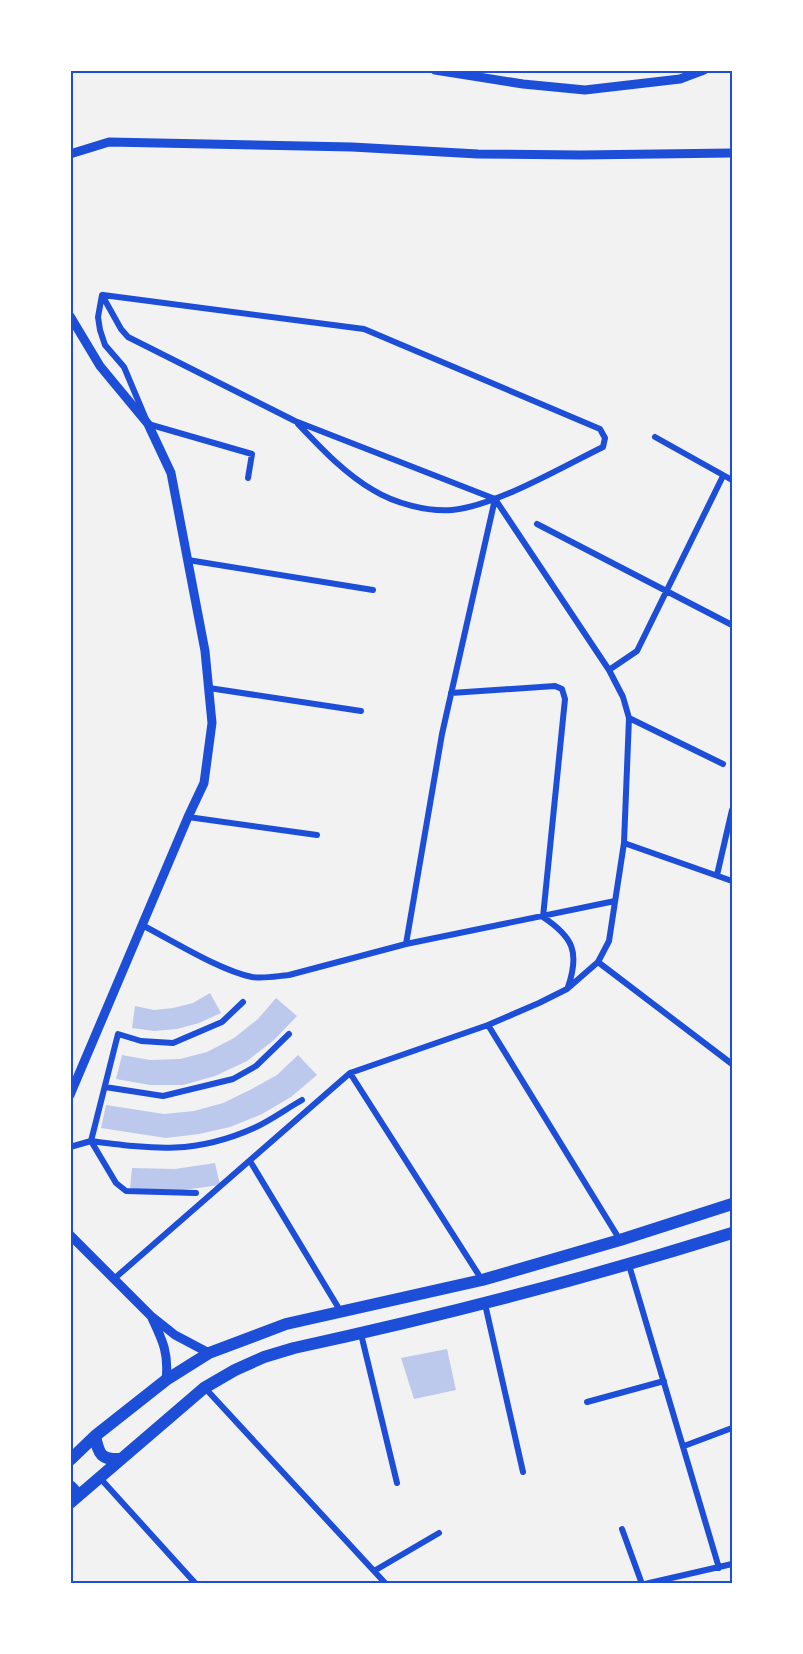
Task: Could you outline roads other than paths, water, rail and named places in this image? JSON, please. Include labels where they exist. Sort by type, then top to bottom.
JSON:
[{"type":"main road","points":[[72,1454],[166,1380],[209,1353],[286,1324],[482,1280],[620,1240],[732,1204]]},
{"type":"main road","points":[[70,1502],[204,1388],[264,1357],[485,1304],[629,1265],[732,1233]]},
{"type":"main road","points":[[95,1436],[101,1455],[107,1460],[121,1459]]},
{"type":"main road","points":[[70,1486],[74,1490],[70,1502]]},
{"type":"street","points":[[438,71],[524,84],[585,90],[680,79],[704,70]]},
{"type":"street","points":[[70,154],[109,142],[352,147],[513,154],[732,153]]},
{"type":"street","points":[[102,295],[364,329],[600,429],[605,438],[603,447],[495,499],[452,510],[425,508],[395,501],[373,491],[327,454],[295,422]]},
{"type":"street","points":[[102,295],[128,337],[295,422],[495,499],[609,670],[623,697],[629,718],[624,843],[609,941],[598,962],[567,988],[539,1003],[488,1025],[350,1073],[115,1278]]},
{"type":"street","points":[[70,1095],[204,783],[212,723],[205,651],[171,472],[124,367],[105,345],[99,330],[98,317],[102,295]]},
{"type":"street","points":[[70,316],[100,366],[148,424],[252,454],[248,478]]},
{"type":"street","points":[[655,437],[732,480]]},
{"type":"street","points":[[609,670],[637,651],[723,476]]},
{"type":"street","points":[[406,944],[451,693],[495,499]]},
{"type":"street","points":[[537,524],[732,625]]},
{"type":"street","points":[[188,561],[373,590]]},
{"type":"street","points":[[451,693],[555,686],[562,689],[565,699],[543,917]]},
{"type":"street","points":[[209,688],[361,711]]},
{"type":"street","points":[[629,718],[723,764]]},
{"type":"street","points":[[717,875],[732,810]]},
{"type":"street","points":[[188,817],[316,835]]},
{"type":"street","points":[[624,843],[732,881]]},
{"type":"street","points":[[142,926],[233,971],[254,977],[289,975],[406,944],[615,901]]},
{"type":"street","points":[[543,917],[561,929],[572,947],[574,968],[567,988]]},
{"type":"street","points":[[598,962],[732,1064]]},
{"type":"street","points":[[196,1193],[126,1191],[116,1183],[91,1141],[118,1034],[141,1041],[173,1043],[222,1022],[243,1002]]},
{"type":"street","points":[[488,1025],[620,1240]]},
{"type":"street","points":[[105,1087],[163,1096],[233,1079],[256,1066],[289,1034]]},
{"type":"street","points":[[350,1073],[482,1280]]},
{"type":"street","points":[[70,1147],[91,1141],[150,1149],[182,1149],[214,1142],[255,1128],[302,1100]]},
{"type":"street","points":[[250,1161],[341,1312]]},
{"type":"street","points":[[70,1235],[151,1316],[176,1335],[209,1353]]},
{"type":"street","points":[[629,1265],[719,1568]]},
{"type":"street","points":[[485,1304],[523,1472]]},
{"type":"street","points":[[151,1316],[166,1348],[168,1365],[166,1380]]},
{"type":"street","points":[[361,1334],[397,1483]]},
{"type":"street","points":[[587,1402],[664,1381]]},
{"type":"street","points":[[204,1388],[386,1584]]},
{"type":"street","points":[[684,1446],[732,1428]]},
{"type":"street","points":[[100,1478],[196,1584]]},
{"type":"street","points":[[622,1529],[643,1584],[732,1564]]},
{"type":"street","points":[[374,1571],[439,1533]]}]
